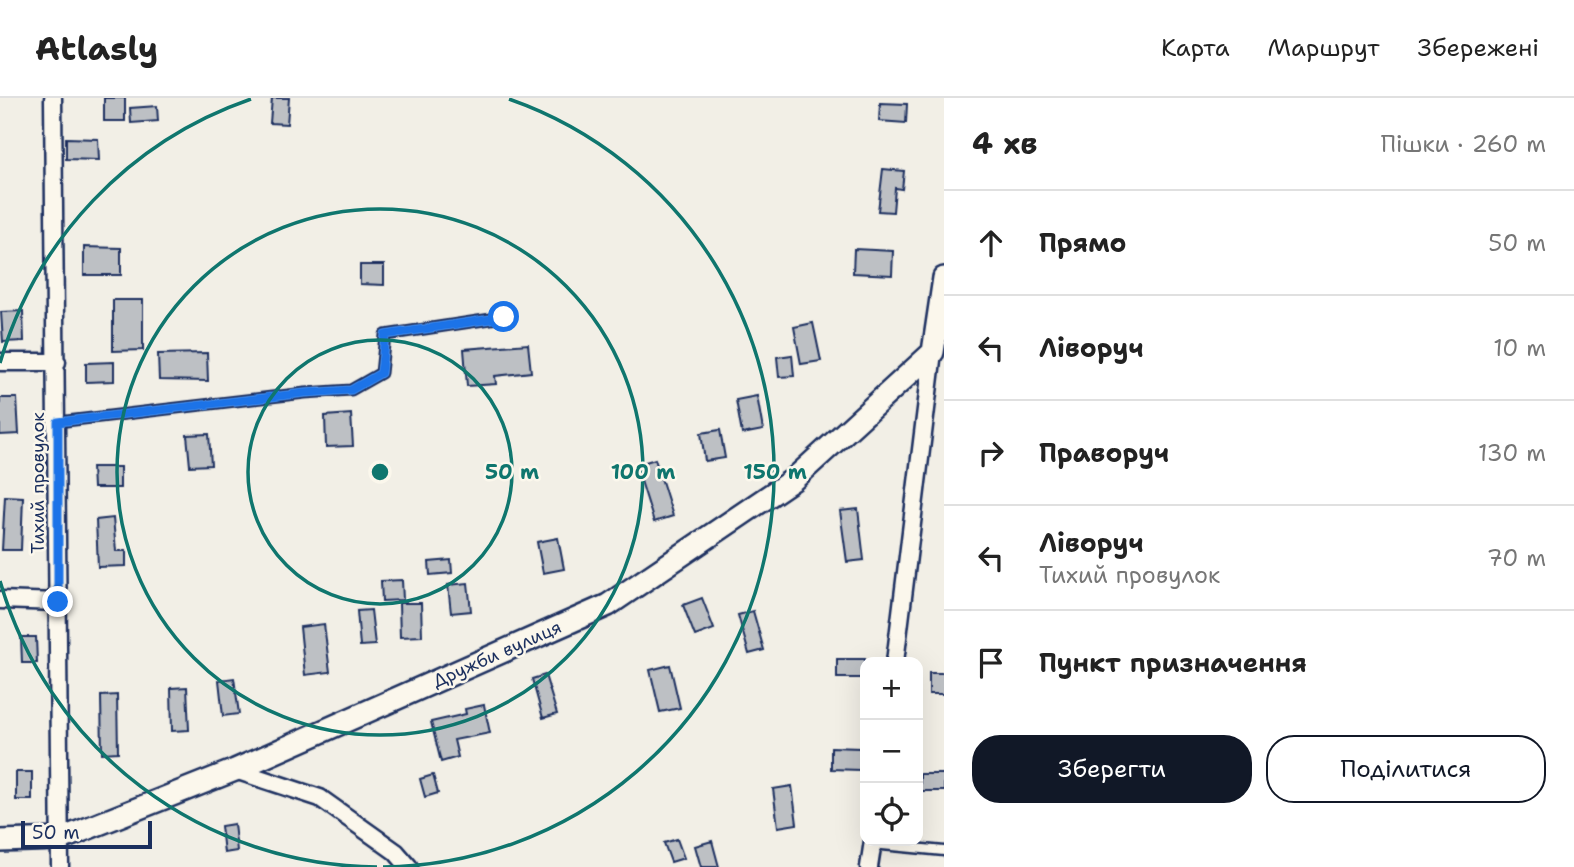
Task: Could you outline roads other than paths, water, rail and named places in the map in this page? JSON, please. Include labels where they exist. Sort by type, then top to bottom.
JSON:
[{"type":"street","name":"Тихий провулок","points":[[53,98],[60,867]]},
{"type":"street","points":[[896,657],[944,278]]},
{"type":"street","name":"Дружби вулиця","points":[[0,841],[61,839],[235,770],[608,605],[793,479],[933,352]]},
{"type":"street","points":[[0,362],[57,362]]},
{"type":"street","points":[[0,600],[58,602]]},
{"type":"street","points":[[235,770],[320,798],[396,852],[409,867]]},
{"type":"street","points":[[869,867],[872,846]]},
{"type":"lane","points":[[58,422],[351,390],[381,373],[385,335],[504,317]]},
{"type":"lane","points":[[904,846],[944,851]]}]
